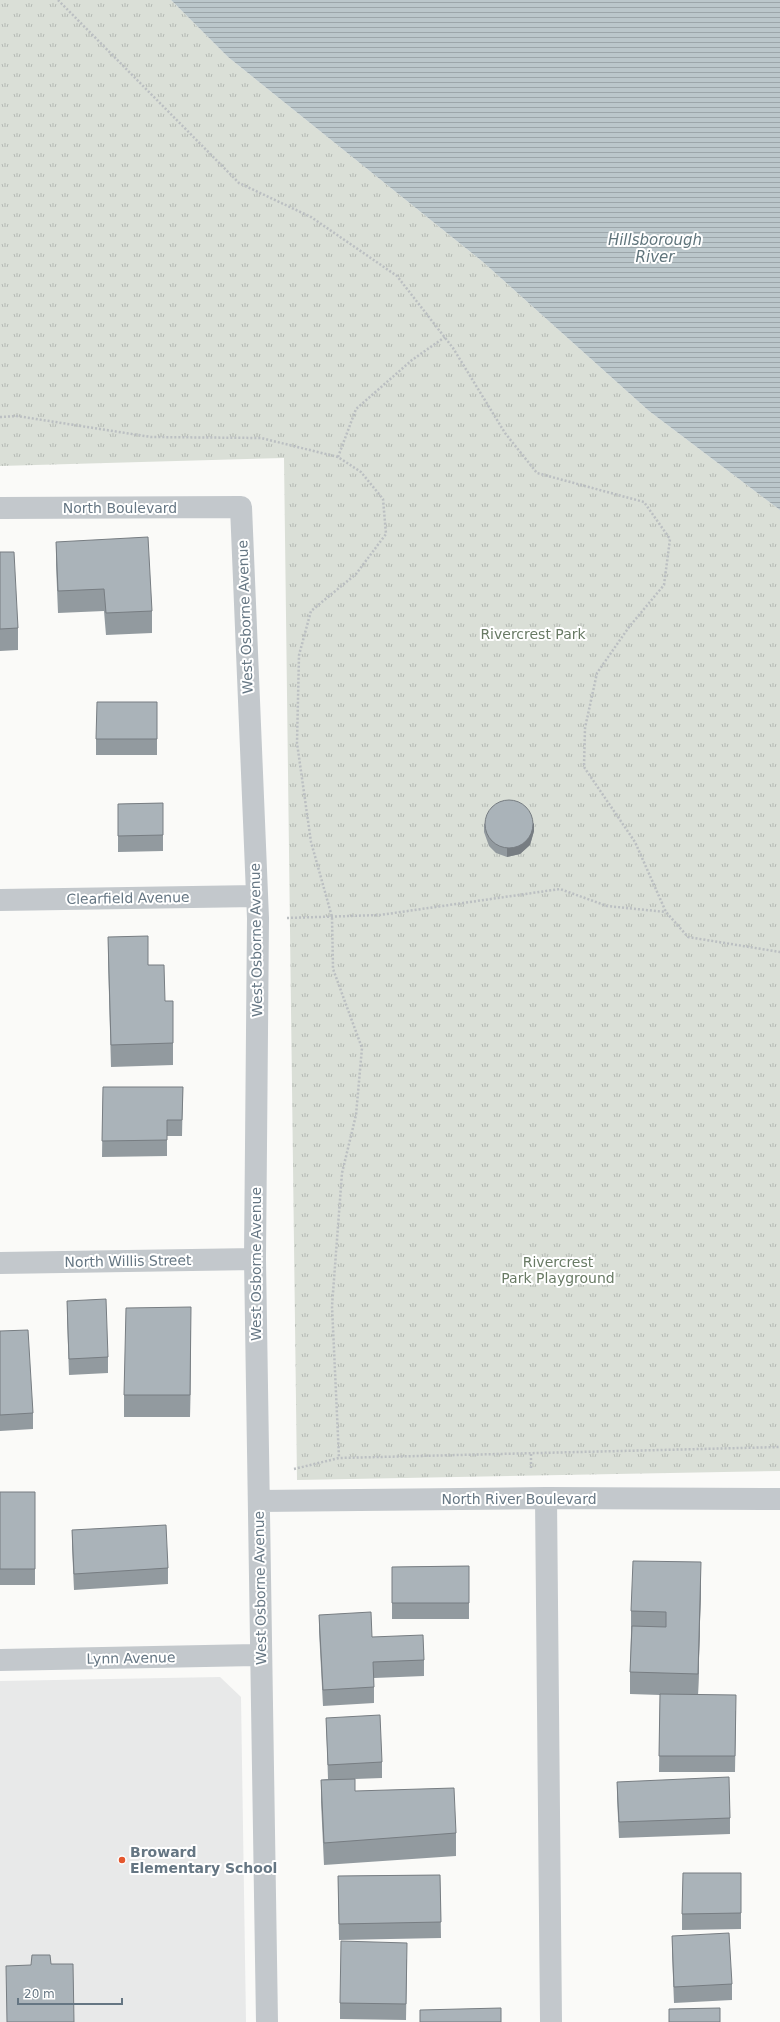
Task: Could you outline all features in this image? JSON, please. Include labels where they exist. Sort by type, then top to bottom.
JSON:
[{"type":"street","name":"North Boulevard","points":[[0,508],[241,507]]},
{"type":"street","name":"West Osborne Avenue","points":[[241,507],[257,896],[256,1259],[258,1501],[267,2022]]},
{"type":"street","name":"Clearfield Avenue","points":[[0,900],[257,896]]},
{"type":"street","name":"North Willis Street","points":[[0,1263],[256,1259]]},
{"type":"street","name":"North River Boulevard","points":[[258,1501],[546,1498],[780,1499]]},
{"type":"street","points":[[546,1498],[551,2022]]},
{"type":"street","name":"Lynn Avenue","points":[[0,1660],[261,1655]]},
{"type":"path","points":[[58,0],[239,183],[312,217],[397,276],[445,337],[505,433],[537,473],[644,502],[670,539],[664,585],[629,627],[597,673],[585,728],[584,767],[635,842],[666,912],[688,937],[780,952]]},
{"type":"path","points":[[338,457],[356,409],[412,360],[445,337]]},
{"type":"path","points":[[0,417],[17,416],[151,437],[261,438],[338,457],[361,472],[383,499],[386,534],[356,574],[312,611],[299,655],[296,743],[311,842],[332,917],[333,969],[362,1048],[356,1115],[342,1173],[332,1306],[339,1458]]},
{"type":"path","points":[[282,918],[380,915],[560,889],[607,906],[666,912]]},
{"type":"path","points":[[292,1470],[339,1458],[780,1447]]},
{"type":"shaded area","name":"Broward Elementary School","points":[[220,1677],[241,1697],[246,2022],[0,2022],[0,1681]]},
{"type":"green space","name":"Rivercrest Park","points":[[0,0],[171,0],[228,57],[483,262],[649,411],[780,510],[780,1471],[297,1480],[284,458],[0,466]]},
{"type":"water","name":"Hillsborough River","points":[[171,0],[780,0],[780,510],[649,411],[483,262],[228,57]]},
{"type":"building","points":[[148,537],[152,611],[106,613],[104,589],[58,591],[56,542]]},
{"type":"building","points":[[0,552],[14,552],[18,628],[0,629]]},
{"type":"building","points":[[97,702],[157,702],[157,739],[96,739]]},
{"type":"building","points":[[504,800],[514,800],[526,807],[533,819],[533,829],[526,841],[514,848],[504,848],[496,844],[489,837],[485,829],[485,819],[489,811],[496,804]]},
{"type":"building","points":[[163,803],[163,835],[118,836],[118,804]]},
{"type":"building","points":[[148,936],[148,965],[164,965],[165,1001],[173,1001],[173,1043],[111,1045],[108,937]]},
{"type":"building","points":[[103,1087],[183,1087],[182,1120],[167,1120],[167,1140],[102,1141]]},
{"type":"building","points":[[106,1299],[108,1357],[69,1359],[67,1301]]},
{"type":"building","points":[[191,1307],[190,1395],[124,1395],[126,1308]]},
{"type":"building","points":[[28,1330],[33,1413],[0,1415],[0,1331]]},
{"type":"building","points":[[0,1492],[35,1492],[35,1569],[0,1569]]},
{"type":"building","points":[[166,1525],[168,1568],[74,1574],[72,1530]]},
{"type":"building","points":[[633,1561],[701,1562],[698,1674],[630,1672],[632,1626],[666,1627],[666,1612],[631,1611]]},
{"type":"building","points":[[469,1566],[469,1603],[392,1603],[392,1567]]},
{"type":"building","points":[[371,1612],[372,1637],[423,1635],[424,1660],[373,1662],[374,1687],[323,1690],[319,1615]]},
{"type":"building","points":[[660,1694],[736,1695],[735,1756],[659,1756]]},
{"type":"building","points":[[380,1715],[382,1762],[328,1765],[326,1718]]},
{"type":"building","points":[[729,1777],[730,1818],[619,1822],[617,1782]]},
{"type":"building","points":[[355,1779],[355,1791],[454,1788],[456,1833],[324,1843],[321,1780]]},
{"type":"building","points":[[683,1873],[741,1873],[741,1913],[682,1914]]},
{"type":"building","points":[[440,1875],[441,1922],[339,1924],[338,1876]]},
{"type":"building","points":[[729,1933],[732,1984],[674,1987],[672,1936]]},
{"type":"building","points":[[341,1941],[407,1943],[406,2004],[340,2003]]},
{"type":"building","points":[[32,1955],[50,1955],[51,1964],[73,1964],[74,2022],[7,2022],[6,1966],[31,1965]]},
{"type":"building","points":[[501,2008],[501,2022],[420,2022],[420,2010]]},
{"type":"building","points":[[720,2008],[720,2022],[669,2022],[669,2009]]},
{"type":"place","name":"Broward Elementary School","points":[[122,1860]]},
{"type":"park label","name":"Rivercrest Park Playground","points":[[558,1270]]}]
